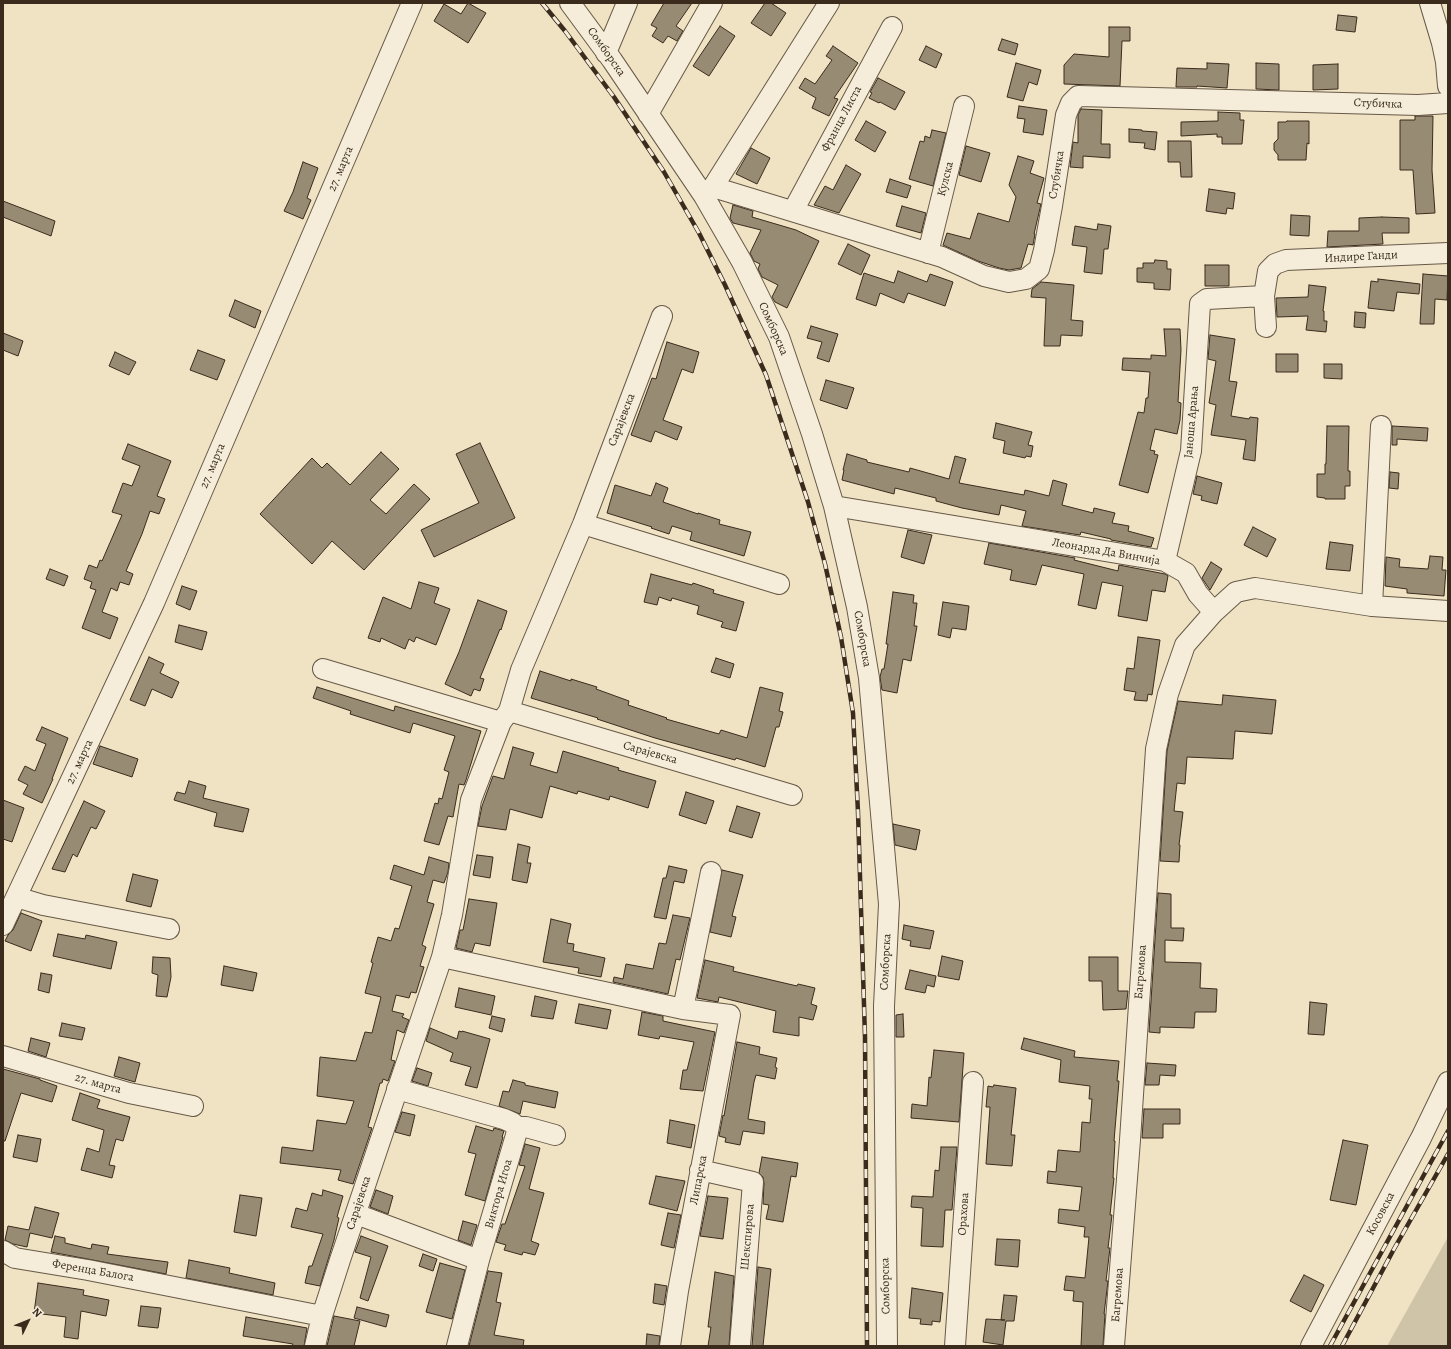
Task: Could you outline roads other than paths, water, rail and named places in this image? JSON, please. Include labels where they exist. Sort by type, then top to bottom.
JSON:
[{"type":"street","name":"27. марта","points":[[3,925],[157,596],[412,3]]},
{"type":"street","name":"Сомборска","points":[[570,3],[606,52],[648,114],[709,191],[779,337],[812,434],[834,506],[857,608],[869,678],[889,904],[884,1006],[887,1346]]},
{"type":"street","points":[[606,52],[627,3]]},
{"type":"street","points":[[648,114],[712,3]]},
{"type":"street","points":[[709,191],[829,3]]},
{"type":"street","points":[[1430,3],[1442,43],[1446,62],[1448,86]]},
{"type":"street","name":"Франца Листа","points":[[793,212],[892,28]]},
{"type":"street","name":"Стубичка","points":[[709,191],[793,212],[942,257],[984,276],[1009,282],[1026,279],[1039,269],[1052,206],[1066,115],[1071,102],[1078,96],[1418,105],[1448,103]]},
{"type":"street","name":"Кулска","points":[[928,253],[964,106]]},
{"type":"street","name":"Индире Ганди","points":[[1264,296],[1268,271],[1275,264],[1286,260],[1448,253]]},
{"type":"street","points":[[1264,296],[1266,327]]},
{"type":"street","name":"Јаноша Арања","points":[[1165,561],[1192,451],[1200,304],[1207,299],[1264,296]]},
{"type":"street","name":"Сарајевска","points":[[315,1346],[322,1316],[442,957],[452,915],[471,800],[505,717],[521,670],[583,524],[662,316]]},
{"type":"street","points":[[1372,606],[1381,426]]},
{"type":"street","name":"Леонарда Да Винчија","points":[[834,506],[1165,561],[1186,573],[1198,594],[1214,612]]},
{"type":"street","points":[[583,524],[779,584]]},
{"type":"street","points":[[1214,612],[1236,592],[1255,588],[1372,606],[1448,611]]},
{"type":"street","name":"Багремова","points":[[1114,1346],[1156,749],[1168,694],[1185,645],[1214,612]]},
{"type":"street","name":"Сарајевска","points":[[322,668],[792,795]]},
{"type":"street","points":[[442,957],[683,1009],[711,872]]},
{"type":"street","points":[[16,897],[43,905],[168,929]]},
{"type":"street","name":"Липарска","points":[[670,1346],[678,1291],[730,1015],[683,1009]]},
{"type":"street","name":"27. марта","points":[[3,1056],[129,1093],[193,1106]]},
{"type":"street","name":"Орахова","points":[[956,1346],[973,1082]]},
{"type":"street","name":"Косовска","points":[[1311,1346],[1422,1138],[1448,1082]]},
{"type":"street","points":[[397,1090],[504,1119],[513,1123],[517,1127],[526,1127],[555,1135]]},
{"type":"street","name":"Виктора Игоа","points":[[457,1346],[517,1127]]},
{"type":"street","name":"Шекспирова","points":[[700,1170],[753,1182],[740,1346]]},
{"type":"street","points":[[356,1214],[480,1260]]},
{"type":"street","name":"Ференца Балога","points":[[3,1251],[14,1258],[88,1270],[322,1316]]},
{"type":"railway","points":[[542,3],[565,31],[614,97],[664,172],[699,233],[725,285],[766,375],[808,502],[825,564],[841,637],[853,713],[858,812],[865,1037],[867,1346]]},
{"type":"railway","points":[[1330,1346],[1448,1131]]},
{"type":"railway","points":[[1342,1346],[1394,1249],[1448,1154]]}]
